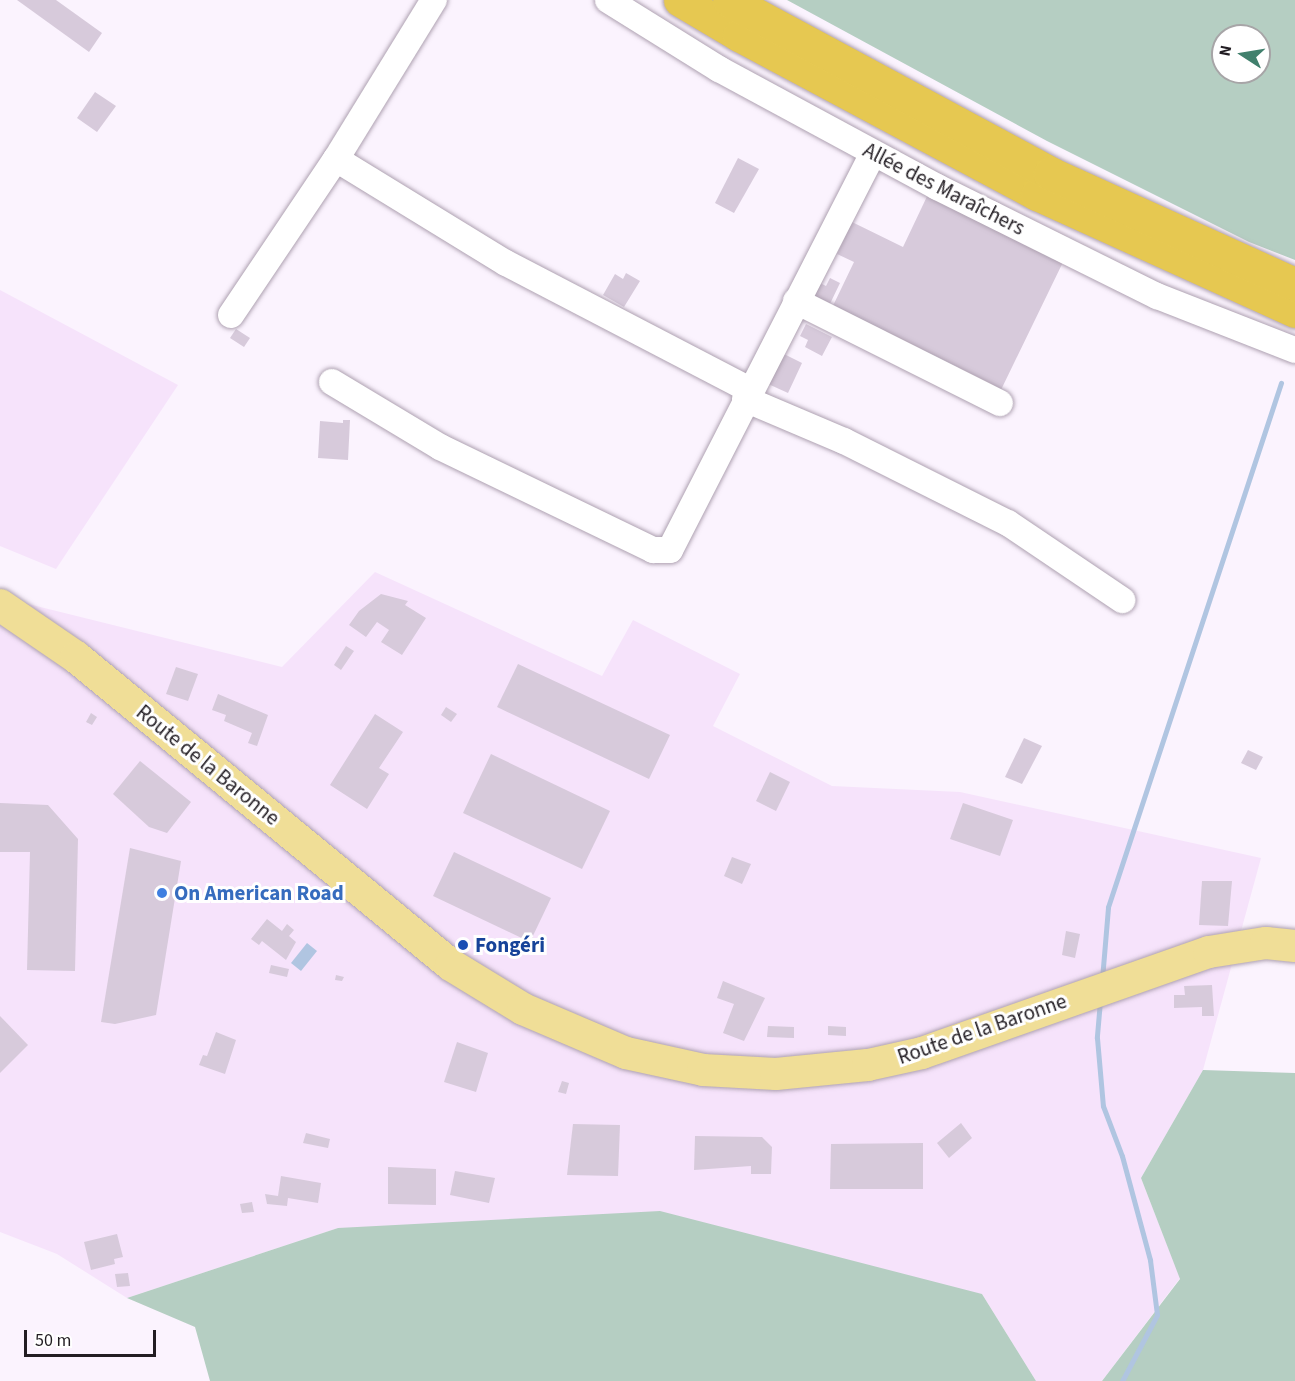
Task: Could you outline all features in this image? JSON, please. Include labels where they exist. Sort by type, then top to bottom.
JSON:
[{"type":"highway","points":[[680,0],[739,35],[1037,194],[1295,311]]},
{"type":"highway","points":[[729,0],[1050,172],[1295,284]]},
{"type":"main road","name":"Route de la Baronne","points":[[0,605],[76,657],[412,932],[663,1062],[703,1070],[776,1074],[835,1070],[922,1053],[1115,983],[1239,945],[1295,946]]},
{"type":"street","points":[[231,315],[336,159],[434,0]]},
{"type":"street","name":"Allée des Maraîchers","points":[[608,0],[719,69],[873,153],[1157,296],[1295,350]]},
{"type":"street","points":[[332,382],[440,447],[653,550],[670,550],[873,153]]},
{"type":"street","points":[[336,159],[506,264],[748,395],[1008,524],[1122,600]]},
{"type":"street","points":[[796,301],[1000,403]]},
{"type":"shaded area","points":[[0,290],[178,385],[56,569],[0,546]]},
{"type":"shaded area","points":[[375,572],[602,676],[633,620],[740,674],[713,726],[832,786],[960,792],[1261,858],[1203,1070],[1141,1178],[1180,1278],[1102,1381],[1036,1381],[982,1294],[338,1228],[127,1298],[57,1254],[0,1232],[0,597],[282,667]]},
{"type":"green space","points":[[787,0],[1295,0],[1295,260],[1249,242],[1047,141]]},
{"type":"green space","points":[[1203,1070],[1295,1073],[1295,1381],[1102,1381],[1180,1279],[1141,1178]]},
{"type":"green space","points":[[660,1211],[982,1294],[1036,1381],[210,1381],[195,1327],[127,1298],[338,1228]]},
{"type":"water","points":[[307,943],[317,951],[301,971],[291,963]]},
{"type":"building","points":[[17,0],[56,0],[102,33],[89,52]]},
{"type":"building","points":[[95,92],[116,106],[97,132],[77,118]]},
{"type":"building","points":[[738,158],[759,169],[734,213],[715,203]]},
{"type":"building","points":[[931,188],[1065,258],[999,394],[830,312],[854,262],[837,254],[852,222],[903,247]]},
{"type":"building","points":[[626,273],[640,281],[624,307],[603,295],[615,274],[623,279]]},
{"type":"building","points":[[830,278],[840,283],[828,308],[810,299],[818,282],[826,286]]},
{"type":"building","points":[[806,324],[832,337],[822,356],[805,347],[808,340],[800,336]]},
{"type":"building","points":[[236,329],[250,338],[244,347],[230,338]]},
{"type":"building","points":[[782,353],[802,363],[788,393],[766,383]]},
{"type":"building","points":[[343,420],[350,420],[348,460],[318,458],[320,421],[343,423]]},
{"type":"building","points":[[381,594],[408,601],[405,605],[426,618],[402,655],[381,642],[389,630],[377,622],[366,637],[349,625],[359,611]]},
{"type":"building","points":[[346,646],[354,651],[341,670],[334,665]]},
{"type":"building","points":[[518,664],[670,735],[649,779],[497,707]]},
{"type":"building","points":[[176,667],[198,674],[188,701],[166,694]]},
{"type":"building","points":[[218,694],[268,715],[257,746],[248,743],[252,733],[224,721],[226,715],[212,710]]},
{"type":"building","points":[[446,707],[457,714],[451,722],[441,715]]},
{"type":"building","points":[[91,713],[97,717],[92,725],[86,722]]},
{"type":"building","points":[[375,714],[403,732],[379,768],[389,774],[367,809],[330,785]]},
{"type":"building","points":[[1024,738],[1042,746],[1022,784],[1005,777]]},
{"type":"building","points":[[1248,750],[1263,757],[1256,770],[1241,763]]},
{"type":"building","points":[[491,754],[610,811],[582,869],[463,813]]},
{"type":"building","points":[[140,761],[191,802],[167,833],[149,827],[113,794]]},
{"type":"building","points":[[770,772],[790,782],[776,811],[756,801]]},
{"type":"building","points":[[0,803],[48,805],[78,839],[75,971],[27,970],[30,852],[0,852]]},
{"type":"building","points":[[963,803],[1013,820],[1000,856],[950,839]]},
{"type":"building","points":[[130,848],[181,861],[156,1015],[115,1024],[101,1022]]},
{"type":"building","points":[[454,852],[551,898],[530,942],[433,896]]},
{"type":"building","points":[[732,857],[751,864],[742,884],[724,876]]},
{"type":"building","points":[[1202,881],[1232,881],[1228,926],[1199,925]]},
{"type":"building","points":[[267,919],[282,931],[287,924],[294,930],[289,936],[296,942],[286,960],[262,941],[259,945],[251,939]]},
{"type":"building","points":[[1066,931],[1080,934],[1075,958],[1062,955]]},
{"type":"building","points":[[271,965],[289,969],[287,977],[269,973]]},
{"type":"building","points":[[336,975],[344,977],[342,981],[335,980]]},
{"type":"building","points":[[723,981],[765,998],[744,1041],[723,1033],[734,1004],[717,998]]},
{"type":"building","points":[[1212,985],[1214,1016],[1202,1016],[1202,1007],[1174,1008],[1174,995],[1185,995],[1184,986]]},
{"type":"building","points":[[0,1016],[28,1045],[0,1073]]},
{"type":"building","points":[[768,1026],[794,1027],[794,1038],[767,1037]]},
{"type":"building","points":[[828,1026],[846,1027],[846,1036],[828,1035]]},
{"type":"building","points":[[216,1032],[236,1040],[225,1074],[199,1065],[203,1055],[207,1056]]},
{"type":"building","points":[[457,1042],[488,1053],[476,1092],[444,1082]]},
{"type":"building","points":[[562,1081],[569,1083],[566,1094],[558,1092]]},
{"type":"building","points":[[961,1123],[972,1138],[949,1158],[937,1143]]},
{"type":"building","points":[[573,1124],[620,1125],[618,1176],[567,1175]]},
{"type":"building","points":[[306,1133],[330,1139],[328,1148],[303,1143]]},
{"type":"building","points":[[695,1136],[762,1137],[772,1147],[771,1174],[751,1174],[751,1166],[694,1170]]},
{"type":"building","points":[[923,1143],[923,1189],[830,1189],[831,1144]]},
{"type":"building","points":[[388,1167],[436,1169],[436,1205],[388,1204]]},
{"type":"building","points":[[455,1171],[495,1178],[489,1203],[450,1195]]},
{"type":"building","points":[[281,1176],[321,1183],[318,1203],[288,1198],[287,1206],[267,1204],[265,1194],[278,1196]]},
{"type":"building","points":[[252,1202],[254,1212],[242,1213],[240,1204]]},
{"type":"building","points":[[117,1234],[123,1257],[114,1259],[115,1264],[91,1270],[84,1242]]},
{"type":"building","points":[[128,1273],[130,1286],[117,1287],[115,1274]]},
{"type":"waterway","points":[[1102,979],[1108,907],[1281,383]]},
{"type":"waterway","points":[[1100,1001],[1097,1038],[1103,1106],[1122,1156],[1150,1260],[1157,1315],[1122,1381]]},
{"type":"place","name":"On American Road","points":[[162,893]]},
{"type":"place","name":"Fongéri","points":[[463,945]]}]
